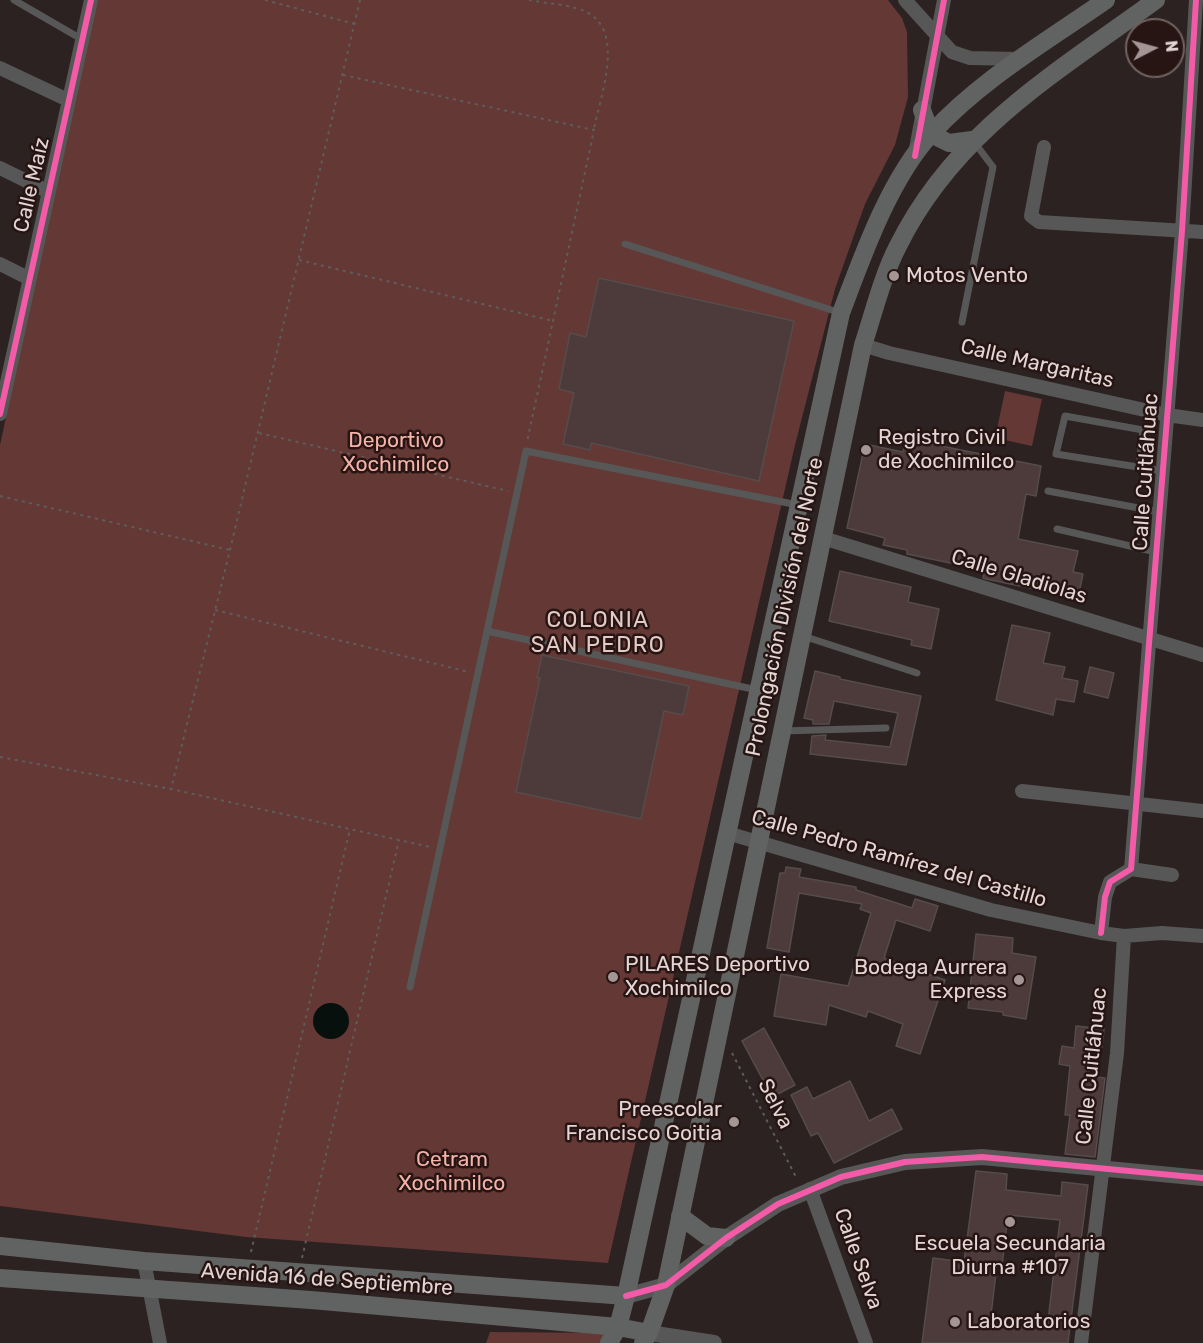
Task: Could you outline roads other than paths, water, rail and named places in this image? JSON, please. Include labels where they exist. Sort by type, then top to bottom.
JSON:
[{"type":"main road","name":"Prolongación División del Norte","points":[[613,1335],[626,1296],[841,313],[870,236],[885,204],[931,134],[977,92],[1020,59],[1106,0]]},
{"type":"main road","name":"Prolongación División del Norte","points":[[646,1338],[666,1285],[863,345],[897,247],[938,180],[972,140],[999,115],[1156,0]]},
{"type":"main road","points":[[922,110],[931,134],[949,143],[972,140]]},
{"type":"main road","points":[[745,749],[777,755]]},
{"type":"main road","points":[[680,1216],[706,1236],[726,1238]]},
{"type":"main road","name":"Avenida 16 de Septiembre","points":[[0,1246],[144,1261],[417,1283],[626,1296]]},
{"type":"main road","points":[[307,1274],[311,1300]]},
{"type":"main road","name":"Avenida 16 de Septiembre","points":[[0,1278],[412,1309],[646,1338]]},
{"type":"main road","points":[[412,1309],[417,1283]]},
{"type":"street","name":"Calle Maíz","points":[[0,414],[90,0]]},
{"type":"street","points":[[905,0],[952,52],[970,58],[1020,59]]},
{"type":"street","points":[[915,156],[944,0]]},
{"type":"street","name":"Calle Cuitláhuac","points":[[1131,869],[1148,638],[1199,36],[1196,0]]},
{"type":"street","points":[[0,68],[68,100]]},
{"type":"street","points":[[1044,147],[1030,216],[1039,222],[1203,232]]},
{"type":"street","points":[[0,168],[48,191]]},
{"type":"street","points":[[0,264],[28,278]]},
{"type":"street","name":"Calle Margaritas","points":[[863,345],[889,353],[1167,415],[1203,420]]},
{"type":"street","name":"Calle Gladiolas","points":[[823,538],[1203,655]]},
{"type":"street","points":[[1022,791],[1203,811]]},
{"type":"street","name":"Calle Pedro Ramírez del Castillo","points":[[727,833],[991,910],[1124,936],[1162,933],[1203,936]]},
{"type":"street","points":[[1101,933],[1105,897],[1110,882],[1131,869],[1172,875]]},
{"type":"street","name":"Calle Cuitláhuac","points":[[1081,1343],[1117,1053],[1124,936]]},
{"type":"street","points":[[626,1296],[666,1285],[726,1238],[778,1204],[807,1190],[869,1169],[905,1162],[982,1157],[1203,1178]]},
{"type":"street","name":"Calle Selva","points":[[807,1190],[866,1343]]},
{"type":"street","points":[[144,1261],[160,1343]]},
{"type":"street","points":[[646,1338],[709,1343]]},
{"type":"lane","points":[[14,0],[83,40]]},
{"type":"lane","points":[[962,322],[993,167],[972,140]]},
{"type":"lane","points":[[625,244],[841,313]]},
{"type":"lane","points":[[1139,467],[1143,430],[1065,416],[1056,454],[1163,471]]},
{"type":"lane","points":[[410,987],[526,451],[798,505]]},
{"type":"lane","points":[[1048,491],[1160,512]]},
{"type":"lane","points":[[1057,529],[1156,552]]},
{"type":"lane","points":[[487,631],[758,690]]},
{"type":"lane","points":[[803,636],[917,673]]},
{"type":"lane","points":[[782,731],[886,728]]},
{"type":"place","name":"Motos Vento","points":[[894,276]]},
{"type":"place","name":"Registro Civil de Xochimilco","points":[[866,450]]},
{"type":"place","name":"PILARES Deportivo Xochimilco","points":[[613,977]]},
{"type":"place","name":"Bodega Aurrera Express","points":[[1019,980]]},
{"type":"place","name":"Preescolar Francisco Goitia","points":[[734,1122]]},
{"type":"place","name":"Escuela Secundaria Diurna #107","points":[[1010,1222]]},
{"type":"place","name":"Laboratorios","points":[[955,1322]]},
{"type":"district","name":"COLONIA SAN PEDRO","points":[[598,634]]},
{"type":"park label","name":"Deportivo Xochimilco","points":[[396,453]]},
{"type":"park label","name":"Cetram Xochimilco","points":[[452,1172]]}]
